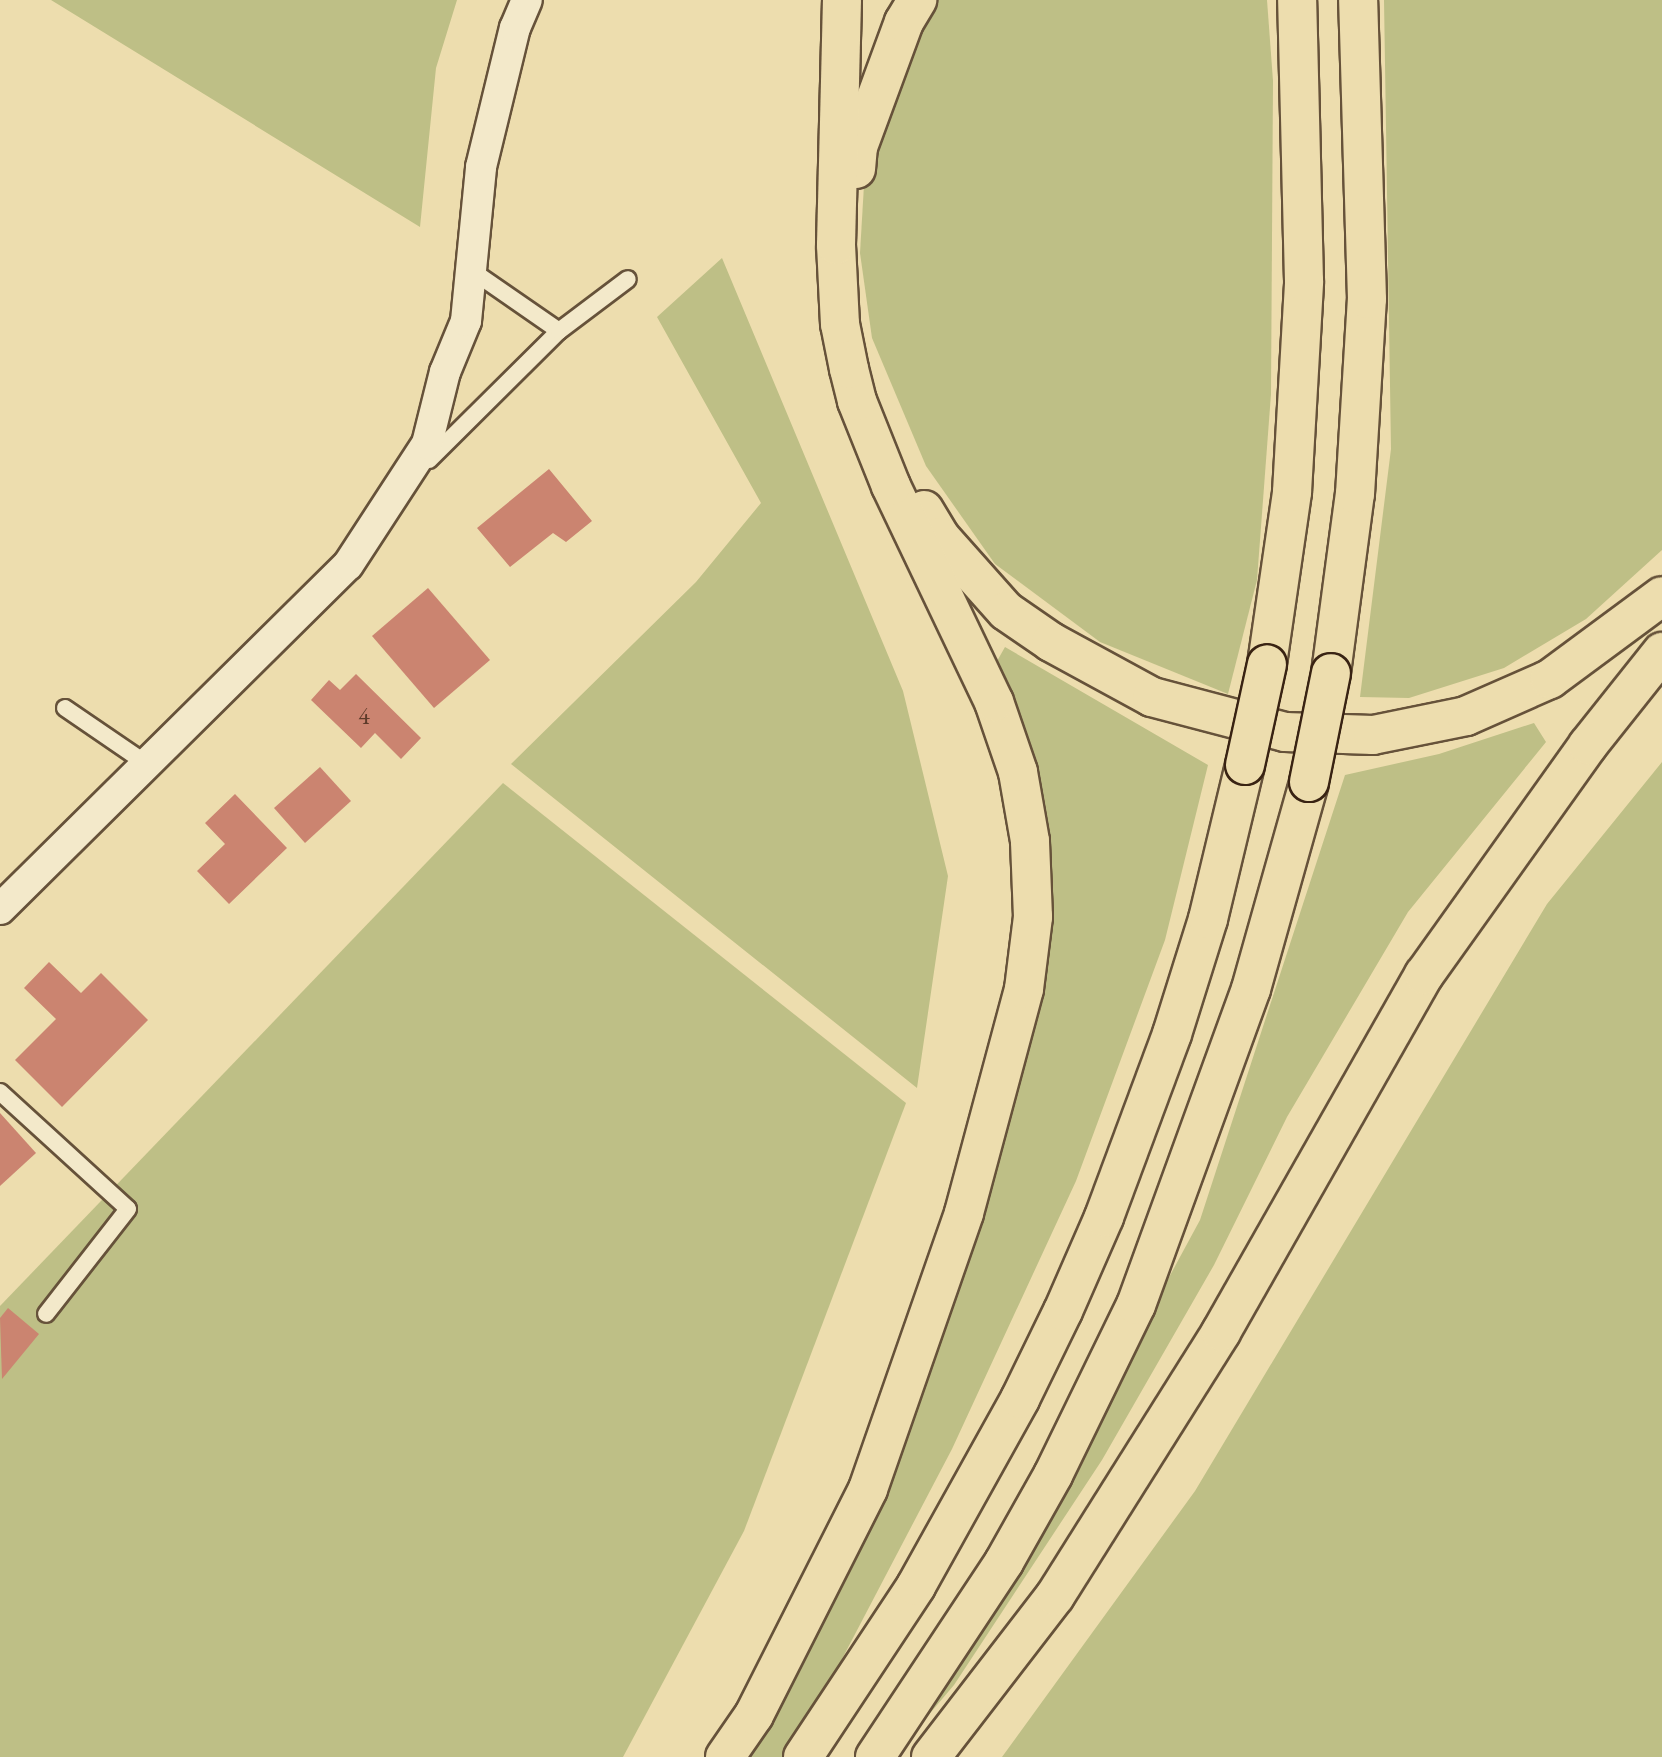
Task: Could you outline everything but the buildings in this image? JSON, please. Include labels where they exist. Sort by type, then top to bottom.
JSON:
[{"type":"highway","points":[[725,1757],[754,1715],[813,1603],[873,1476],[964,1213],[1024,989],[1033,917],[1030,841],[1018,772],[998,713],[891,486],[857,401],[840,324],[836,245],[842,0]]},
{"type":"highway","points":[[917,0],[904,22],[858,147],[850,244],[865,337],[899,449],[940,537]]},
{"type":"highway","points":[[803,1757],[922,1575],[1020,1399],[1063,1311],[1104,1217],[1172,1034],[1208,919],[1267,664],[1292,492],[1304,281],[1297,0]]},
{"type":"highway","points":[[876,1757],[1004,1562],[1053,1475],[1136,1305],[1251,989],[1309,782],[1331,673],[1355,494],[1367,299],[1358,0]]},
{"type":"highway","points":[[857,401],[940,537],[1006,611],[1051,642],[1152,697],[1285,732],[1373,735],[1466,716],[1550,679],[1662,596]]},
{"type":"highway","points":[[930,1757],[1055,1596],[1221,1332],[1424,975],[1587,745],[1662,652]]},
{"type":"street","points":[[0,909],[348,565],[427,444],[445,372],[466,321],[481,167],[515,29],[527,0]]},
{"type":"lane","points":[[471,270],[558,331]]},
{"type":"lane","points":[[393,497],[558,331],[628,279]]},
{"type":"lane","points":[[65,708],[147,764]]},
{"type":"lane","points":[[0,1093],[128,1209],[46,1314]]},
{"type":"green space","points":[[51,0],[457,0],[436,68],[420,227]]},
{"type":"green space","points":[[925,0],[1267,0],[1273,81],[1271,394],[1257,580],[1228,694],[1100,642],[995,564],[926,466],[872,338],[860,253],[866,151]]},
{"type":"green space","points":[[1384,0],[1662,0],[1662,550],[1586,619],[1504,668],[1409,698],[1360,697],[1391,449]]},
{"type":"green space","points":[[722,258],[903,691],[948,876],[917,1088],[511,764],[696,582],[761,503],[657,317]]},
{"type":"green space","points":[[1005,647],[1208,765],[1165,940],[1076,1181],[952,1449],[799,1741],[786,1757],[742,1757],[792,1673],[1045,911],[992,670]]},
{"type":"green space","points":[[1534,723],[1546,742],[1408,912],[1287,1117],[1214,1265],[1102,1460],[954,1685],[909,1738],[995,1599],[1200,1220],[1345,775],[1439,754]]},
{"type":"green space","points":[[1662,762],[1662,1757],[1002,1757],[1195,1491],[1547,904]]},
{"type":"green space","points":[[503,783],[906,1103],[744,1531],[623,1757],[0,1757],[0,1306]]}]
